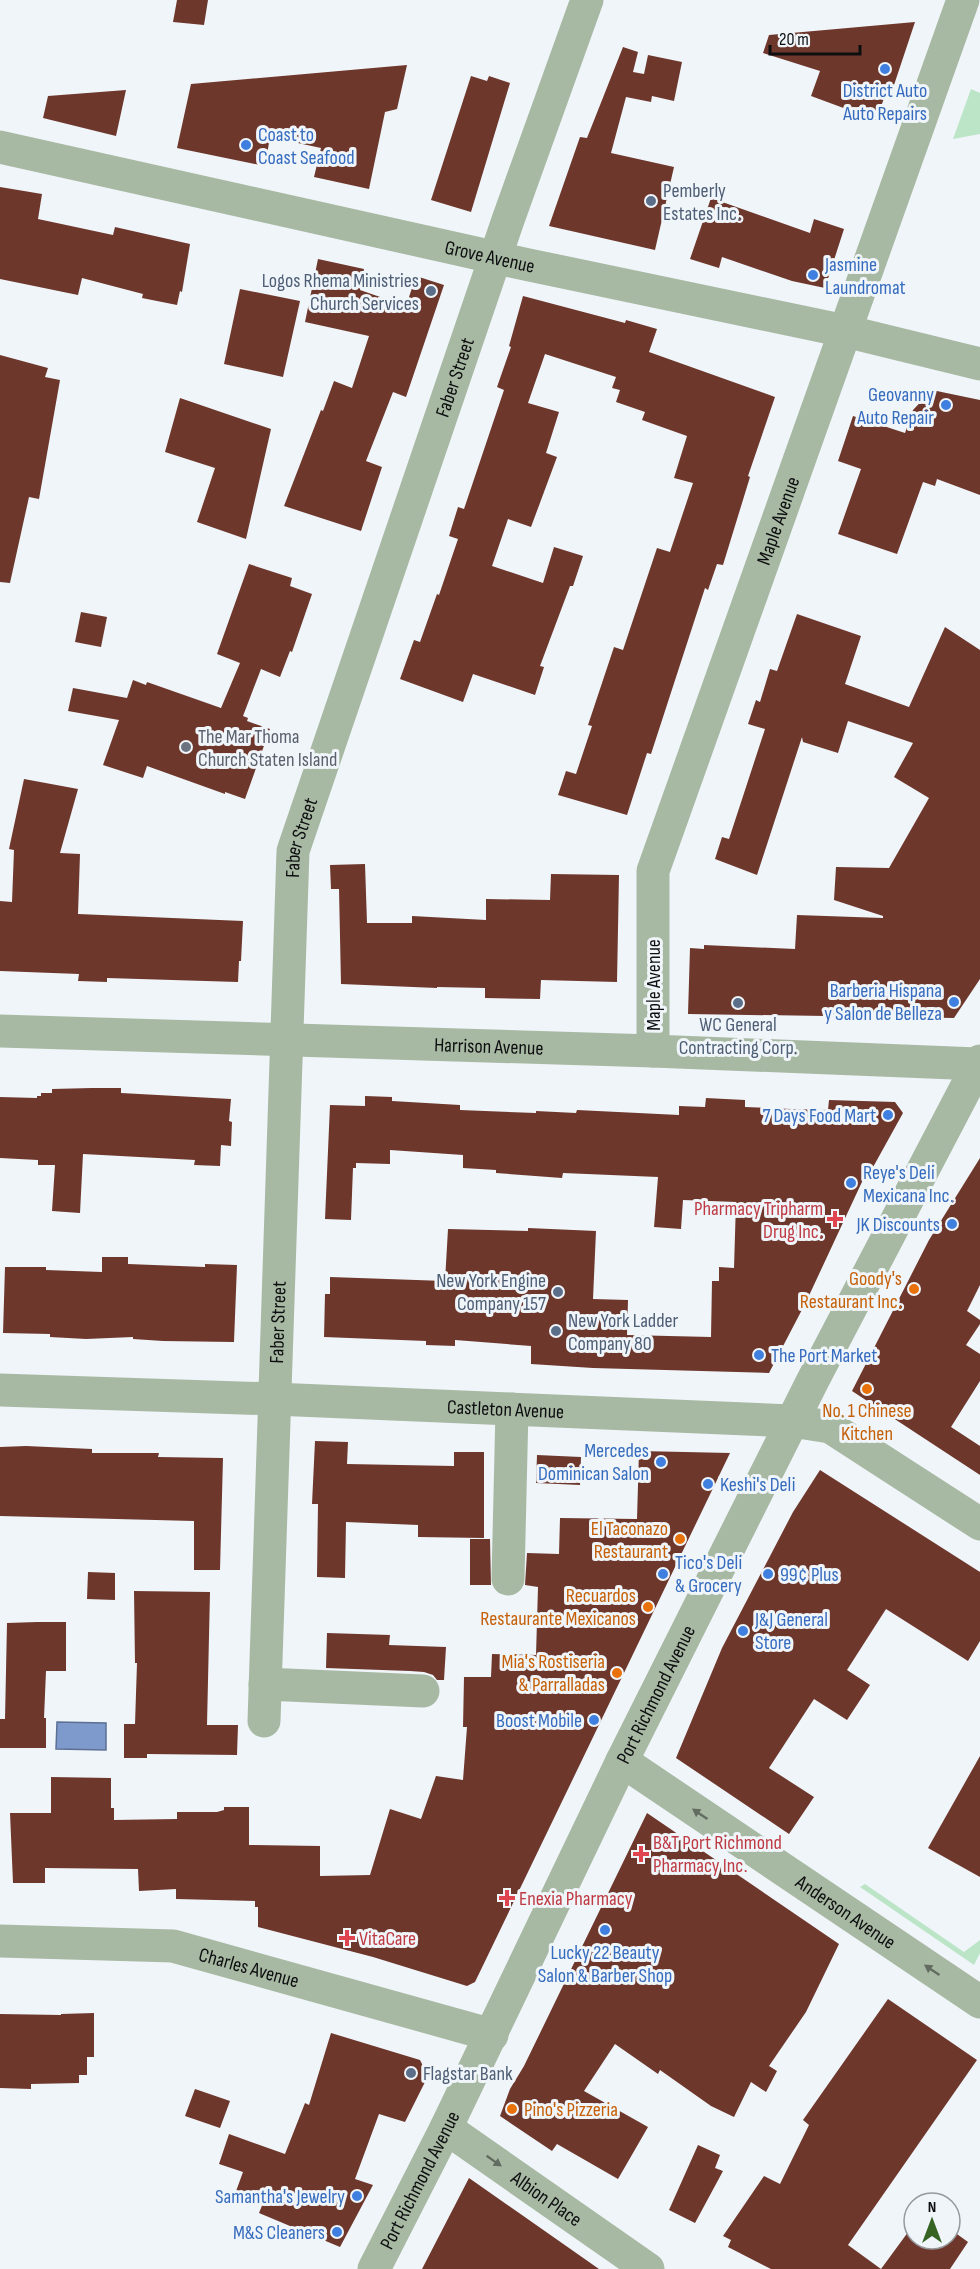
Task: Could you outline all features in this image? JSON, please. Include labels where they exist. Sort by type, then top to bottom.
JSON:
[{"type":"street","name":"Faber Street","points":[[264,1721],[293,851],[587,0]]},
{"type":"street","name":"Maple Avenue","points":[[653,1052],[653,871],[963,0]]},
{"type":"street","name":"Grove Avenue","points":[[0,147],[845,331],[980,364]]},
{"type":"street","name":"Harrison Avenue","points":[[0,1031],[979,1063]]},
{"type":"street","name":"Port Richmond Avenue","points":[[374,2269],[492,2035],[622,1761],[792,1421],[979,1063]]},
{"type":"street","name":"Castleton Avenue","points":[[0,1390],[792,1421],[830,1427],[980,1524]]},
{"type":"street","points":[[508,1579],[512,1409]]},
{"type":"street","points":[[265,1683],[423,1690]]},
{"type":"street","name":"Anderson Avenue","points":[[622,1761],[980,2002]]},
{"type":"street","name":"Charles Avenue","points":[[0,1941],[173,1946],[492,2035]]},
{"type":"street","name":"Albion Place","points":[[446,2128],[648,2269]]},
{"type":"green space","points":[[971,89],[980,93],[980,134],[953,139]]},
{"type":"green space","points":[[865,1884],[964,1952],[980,1940],[980,1953],[974,1965],[860,1887]]},
{"type":"water","points":[[57,1722],[106,1723],[106,1750],[56,1749]]},
{"type":"building","points":[[177,0],[208,0],[204,25],[173,22]]},
{"type":"building","points":[[915,22],[891,94],[886,93],[876,120],[811,96],[820,71],[763,53],[769,35]]},
{"type":"building","points":[[623,47],[638,52],[633,72],[644,74],[648,55],[682,62],[674,101],[652,96],[651,102],[626,97],[611,153],[674,167],[655,250],[549,226],[580,137],[587,138]]},
{"type":"building","points":[[407,65],[397,109],[385,112],[369,189],[314,177],[321,148],[270,137],[265,166],[177,148],[191,84]]},
{"type":"building","points":[[471,76],[487,81],[489,76],[510,83],[471,212],[431,200]]},
{"type":"building","points":[[126,90],[116,136],[43,118],[48,96]]},
{"type":"building","points":[[0,187],[42,194],[38,219],[113,235],[115,227],[190,244],[182,292],[180,291],[177,305],[142,298],[143,294],[82,278],[78,295],[0,279]]},
{"type":"building","points":[[711,198],[810,233],[814,219],[844,229],[825,288],[792,281],[722,257],[719,268],[690,259]]},
{"type":"building","points":[[318,259],[364,269],[360,290],[406,306],[416,276],[444,285],[406,397],[393,392],[366,461],[382,467],[361,531],[284,506],[334,381],[352,388],[369,336],[305,322]]},
{"type":"building","points":[[240,289],[300,301],[283,377],[224,364]]},
{"type":"building","points":[[523,296],[625,323],[626,320],[657,329],[649,352],[775,397],[748,476],[750,477],[723,565],[717,564],[708,590],[705,588],[651,754],[647,753],[627,815],[558,795],[566,771],[576,774],[592,726],[588,725],[614,647],[623,650],[657,548],[670,552],[693,483],[674,478],[687,436],[642,420],[645,412],[616,402],[620,390],[612,388],[616,377],[545,354],[528,403],[559,412],[546,453],[557,457],[531,527],[508,519],[492,566],[543,583],[554,547],[583,556],[540,666],[544,667],[535,695],[473,674],[463,702],[400,679],[414,640],[420,642],[458,539],[449,536],[458,507],[464,509],[504,390],[497,387],[511,347],[509,346]]},
{"type":"building","points":[[0,355],[48,368],[45,377],[60,380],[39,499],[29,497],[10,583],[0,582]]},
{"type":"building","points":[[932,390],[980,400],[980,495],[937,479],[935,486],[923,482],[897,554],[838,534],[861,469],[838,461],[853,416],[905,433],[913,410]]},
{"type":"building","points":[[180,398],[271,429],[246,539],[197,522],[215,468],[165,452]]},
{"type":"building","points":[[249,564],[292,578],[290,586],[312,594],[292,652],[290,651],[280,677],[261,669],[243,716],[248,718],[247,721],[270,729],[245,799],[147,766],[143,778],[103,765],[119,720],[68,711],[73,688],[127,698],[133,680],[146,685],[147,682],[221,708],[240,663],[217,654]]},
{"type":"building","points":[[81,612],[107,617],[101,647],[75,642]]},
{"type":"building","points":[[797,614],[861,636],[845,684],[909,707],[945,627],[980,650],[980,979],[954,1018],[688,1014],[690,948],[704,949],[704,945],[795,949],[797,915],[883,918],[883,916],[834,900],[836,867],[889,868],[929,798],[894,777],[913,743],[848,721],[838,753],[803,742],[802,737],[757,875],[715,859],[722,837],[729,839],[765,729],[748,724],[756,700],[760,702],[770,669],[777,671]]},
{"type":"building","points":[[24,779],[78,789],[60,853],[80,854],[78,914],[243,921],[238,982],[107,978],[107,982],[78,981],[79,974],[0,971],[0,901],[12,902],[14,850],[9,849]]},
{"type":"building","points":[[365,864],[367,923],[412,923],[412,916],[486,920],[486,899],[550,900],[551,874],[619,875],[617,982],[541,980],[540,999],[485,998],[485,988],[341,984],[339,889],[331,889],[330,865]]},
{"type":"building","points":[[121,1088],[121,1093],[231,1099],[229,1121],[232,1122],[231,1146],[221,1145],[220,1166],[194,1165],[195,1160],[83,1154],[80,1213],[52,1211],[55,1165],[38,1165],[38,1160],[0,1158],[0,1097],[37,1098],[41,1096],[41,1093],[52,1093],[52,1089]]},
{"type":"building","points":[[365,1096],[392,1097],[392,1101],[460,1105],[460,1110],[536,1113],[536,1111],[576,1113],[577,1110],[679,1115],[679,1106],[705,1107],[706,1098],[745,1100],[745,1107],[828,1110],[829,1100],[895,1102],[903,1113],[872,1169],[868,1169],[806,1302],[769,1373],[593,1368],[531,1364],[531,1346],[455,1340],[455,1346],[426,1345],[426,1341],[324,1337],[325,1294],[330,1294],[330,1277],[445,1281],[448,1229],[528,1231],[528,1228],[596,1231],[593,1299],[628,1300],[627,1335],[711,1337],[712,1281],[719,1281],[719,1267],[734,1268],[736,1202],[683,1200],[681,1229],[654,1227],[658,1177],[563,1173],[562,1178],[496,1173],[496,1170],[463,1168],[463,1155],[390,1150],[390,1164],[356,1163],[356,1168],[353,1168],[351,1220],[325,1219],[330,1105],[365,1106]]},
{"type":"building","points":[[980,1158],[980,1285],[967,1311],[980,1320],[980,1324],[966,1345],[980,1354],[980,1381],[951,1427],[980,1446],[980,1475],[852,1391],[929,1240]]},
{"type":"building","points":[[102,1257],[128,1257],[128,1264],[205,1267],[205,1264],[237,1265],[234,1342],[163,1341],[133,1339],[133,1337],[86,1339],[50,1337],[50,1334],[3,1333],[5,1267],[46,1267],[46,1270],[102,1272]]},
{"type":"building","points":[[315,1441],[348,1442],[347,1464],[454,1466],[454,1452],[484,1452],[484,1538],[418,1537],[418,1525],[346,1522],[345,1578],[317,1577],[318,1504],[312,1504]]},
{"type":"building","points":[[0,1447],[92,1449],[92,1453],[159,1453],[158,1457],[223,1458],[220,1570],[194,1570],[194,1521],[0,1516]]},
{"type":"building","points":[[639,1451],[730,1453],[475,1982],[467,1986],[373,1957],[258,1927],[258,1907],[255,1907],[255,1901],[176,1899],[176,1889],[139,1891],[138,1869],[45,1868],[45,1883],[13,1883],[10,1813],[51,1813],[51,1777],[111,1778],[111,1808],[114,1808],[114,1820],[177,1819],[177,1812],[217,1812],[224,1810],[224,1807],[249,1807],[249,1845],[320,1846],[320,1876],[370,1875],[390,1809],[421,1819],[436,1776],[463,1780],[467,1727],[463,1727],[464,1677],[491,1677],[492,1654],[536,1655],[538,1587],[525,1585],[527,1553],[559,1554],[560,1518],[637,1519]]},
{"type":"building","points":[[537,1455],[581,1457],[580,1485],[536,1483]]},
{"type":"building","points":[[820,1470],[980,1572],[980,1641],[968,1661],[886,1609],[847,1670],[870,1685],[847,1720],[814,1699],[769,1768],[814,1797],[789,1834],[676,1758],[722,1648],[793,1512]]},
{"type":"building","points":[[470,1539],[490,1539],[491,1585],[470,1585]]},
{"type":"building","points":[[88,1572],[115,1573],[115,1600],[87,1599]]},
{"type":"building","points":[[134,1591],[210,1592],[207,1725],[238,1725],[237,1755],[147,1754],[147,1758],[124,1758],[124,1724],[135,1724],[137,1663],[135,1663]]},
{"type":"building","points":[[66,1622],[66,1671],[46,1671],[44,1718],[46,1718],[46,1748],[0,1748],[0,1719],[5,1719],[7,1623]]},
{"type":"building","points":[[327,1633],[390,1635],[389,1645],[446,1647],[444,1680],[437,1680],[433,1675],[424,1672],[326,1668]]},
{"type":"building","points":[[980,1756],[980,1877],[928,1848]]},
{"type":"building","points":[[647,1813],[839,1944],[806,2012],[769,2066],[777,2071],[766,2092],[751,2082],[734,2117],[711,2106],[660,2070],[658,2074],[615,2044],[584,2091],[648,2127],[618,2179],[557,2144],[552,2151],[500,2116],[510,2089],[524,2066]]},
{"type":"building","points":[[888,1999],[977,2060],[848,2245],[881,2269],[771,2269],[728,2247],[731,2240],[723,2236],[764,2176],[780,2184],[809,2125],[803,2120]]},
{"type":"building","points":[[94,2013],[94,2057],[87,2057],[87,2075],[79,2075],[79,2083],[31,2084],[31,2089],[0,2088],[0,2014]]},
{"type":"building","points":[[331,2033],[420,2060],[428,2076],[405,2122],[379,2114],[355,2179],[373,2185],[340,2247],[259,2213],[263,2203],[235,2194],[243,2172],[219,2164],[229,2134],[285,2154],[305,2103],[309,2105]]},
{"type":"building","points":[[195,2089],[230,2101],[220,2128],[185,2116]]},
{"type":"building","points":[[698,2145],[720,2155],[715,2168],[723,2171],[695,2223],[669,2210]]},
{"type":"building","points":[[469,2178],[599,2269],[422,2269]]},
{"type":"building","points":[[962,2238],[968,2242],[962,2251]]},
{"type":"building","points":[[902,2240],[902,2251],[962,2251],[950,2269],[881,2269]]},
{"type":"place","name":"District Auto Auto Repairs","points":[[885,69]]},
{"type":"place","name":"Coast to Coast Seafood","points":[[246,145]]},
{"type":"place","name":"Pemberly Estates Inc.","points":[[651,201]]},
{"type":"place","name":"Jasmine Laundromat","points":[[813,275]]},
{"type":"place","name":"Logos Rhema Ministries Church Services","points":[[431,291]]},
{"type":"place","name":"Geovanny Auto Repair","points":[[946,405]]},
{"type":"place","name":"The Mar Thoma Church Staten Island","points":[[186,747]]},
{"type":"place","name":"Barberia Hispana y Salon de Belleza","points":[[954,1002]]},
{"type":"place","name":"WC General Contracting Corp.","points":[[738,1003]]},
{"type":"place","name":"7 Days Food Mart","points":[[888,1115]]},
{"type":"place","name":"Reye's Deli Mexicana Inc.","points":[[851,1183]]},
{"type":"place","name":"Pharmacy Tripharm Drug Inc.","points":[[835,1219]]},
{"type":"place","name":"JK Discounts","points":[[952,1224]]},
{"type":"place","name":"Goody's Restaurant Inc.","points":[[914,1289]]},
{"type":"place","name":"New York Engine Company 157","points":[[558,1292]]},
{"type":"place","name":"New York Ladder Company 80","points":[[556,1331]]},
{"type":"place","name":"The Port Market","points":[[759,1355]]},
{"type":"place","name":"No. 1 Chinese Kitchen","points":[[867,1389]]},
{"type":"place","name":"Mercedes Dominican Salon","points":[[661,1462]]},
{"type":"place","name":"Keshi's Deli","points":[[708,1484]]},
{"type":"place","name":"El Taconazo Restaurant","points":[[680,1539]]},
{"type":"place","name":"Tico's Deli & Grocery","points":[[663,1574]]},
{"type":"place","name":"99¢ Plus","points":[[768,1574]]},
{"type":"place","name":"Recuardos Restaurante Mexicanos","points":[[648,1607]]},
{"type":"place","name":"J&J General Store","points":[[743,1631]]},
{"type":"place","name":"Mia's Rostiseria & Parralladas","points":[[617,1673]]},
{"type":"place","name":"Boost Mobile","points":[[594,1720]]},
{"type":"place","name":"B&T Port Richmond Pharmacy Inc.","points":[[641,1854]]},
{"type":"place","name":"Enexia Pharmacy","points":[[507,1898]]},
{"type":"place","name":"Lucky 22 Beauty Salon & Barber Shop","points":[[605,1930]]},
{"type":"place","name":"VitaCare","points":[[347,1938]]},
{"type":"place","name":"Flagstar Bank","points":[[411,2073]]},
{"type":"place","name":"Pino's Pizzeria","points":[[512,2109]]},
{"type":"place","name":"Samantha's Jewelry","points":[[357,2196]]},
{"type":"place","name":"M&S Cleaners","points":[[337,2232]]}]
